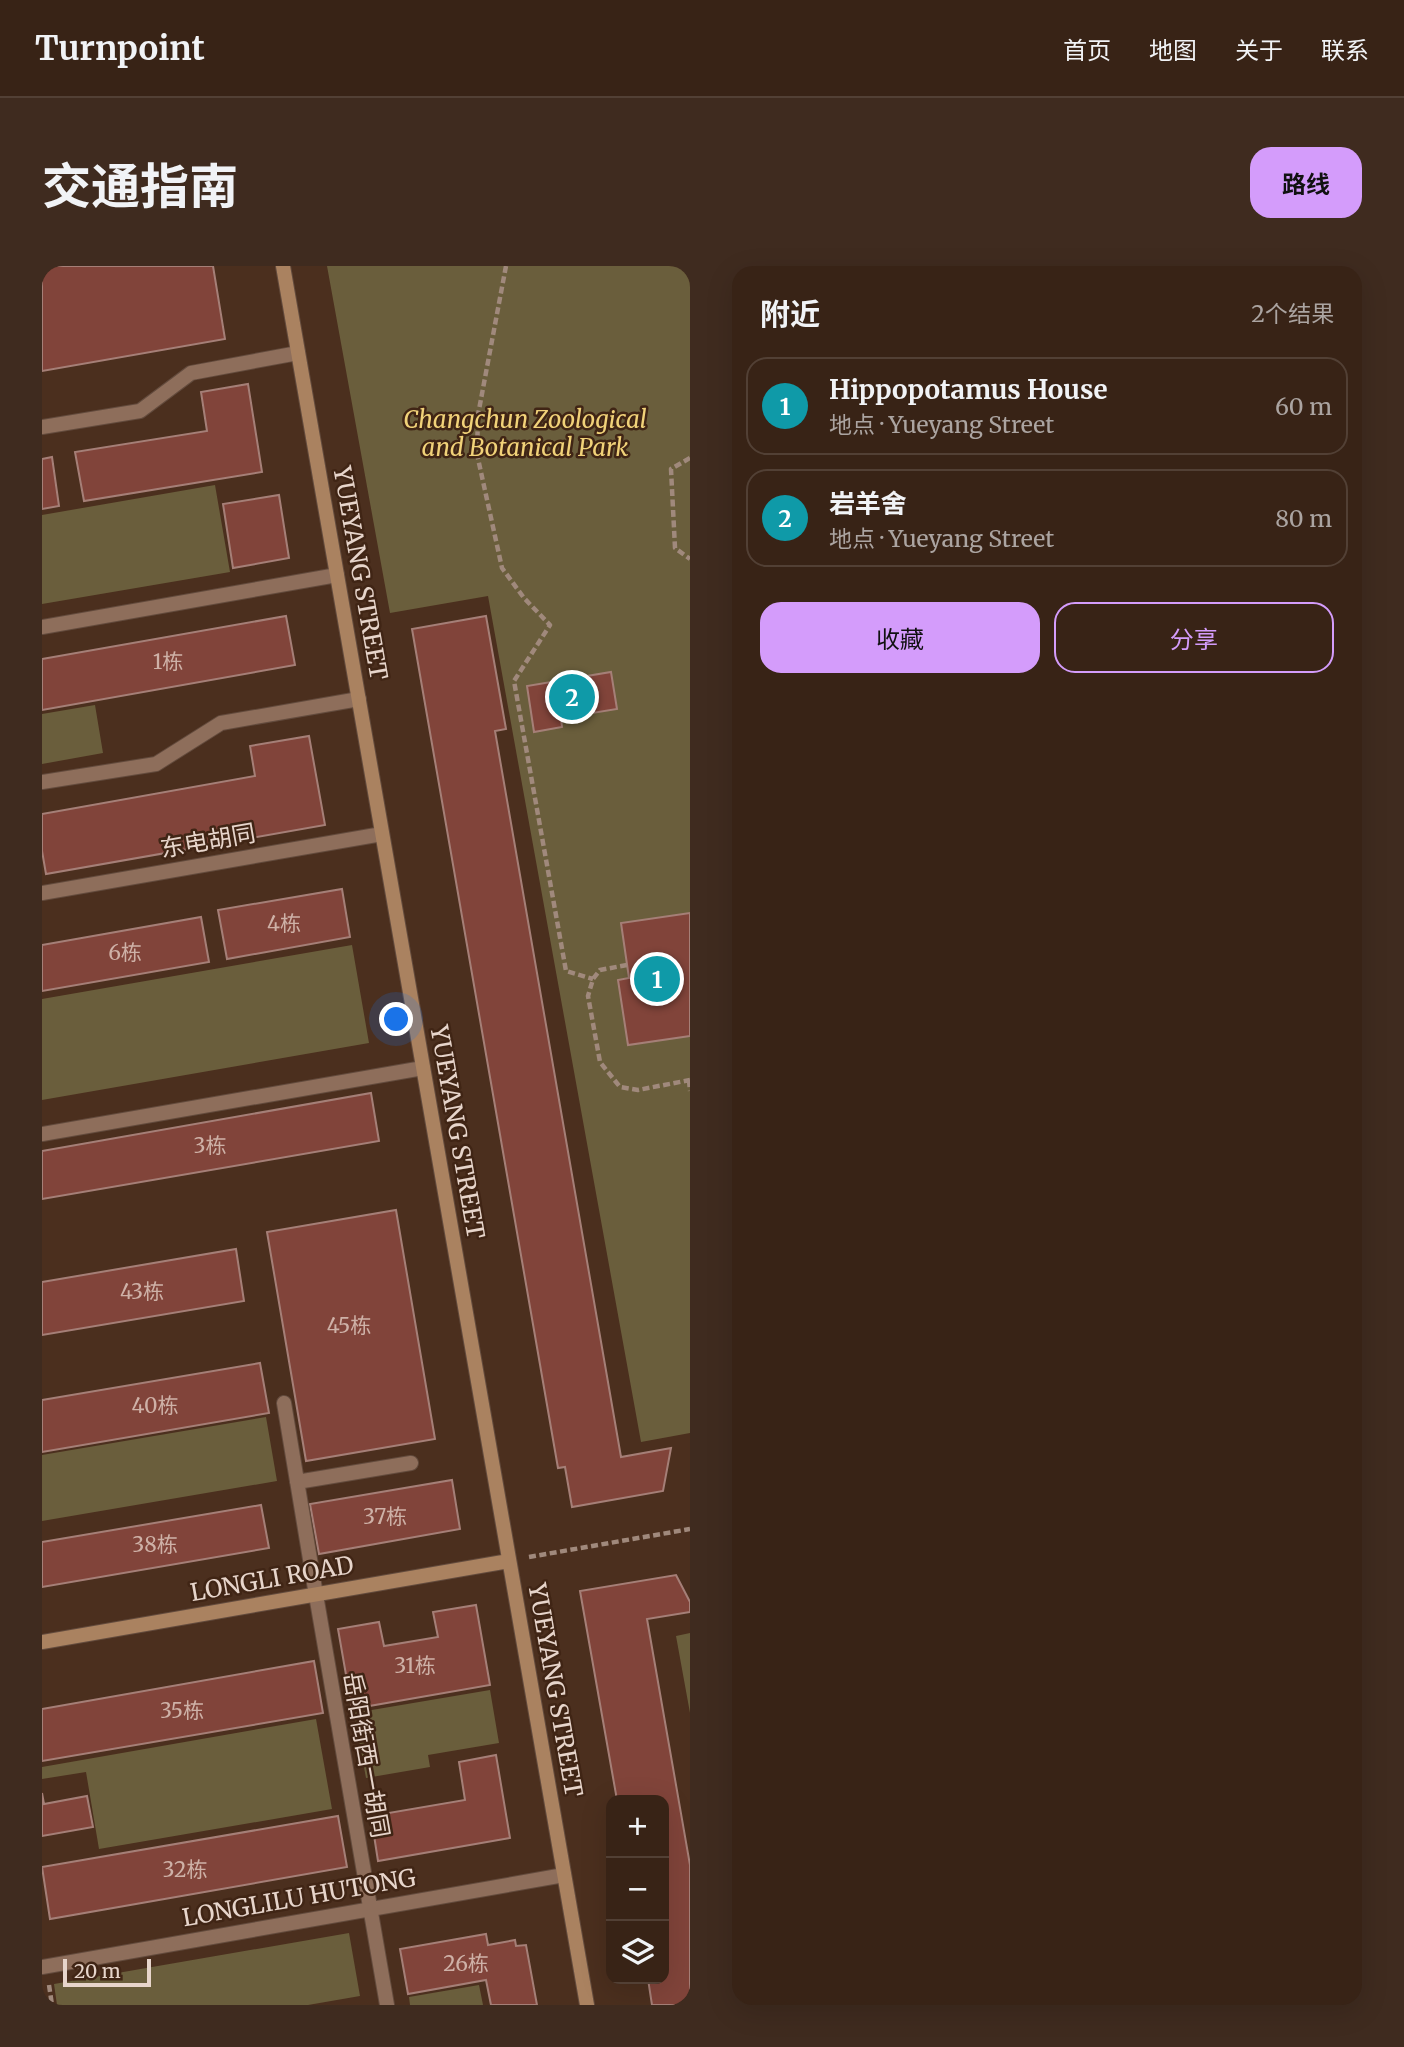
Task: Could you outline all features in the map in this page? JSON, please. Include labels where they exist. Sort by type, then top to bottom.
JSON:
[{"type":"street","name":"YUEYANG STREET","points":[[283,266],[587,2005]]},
{"type":"street","points":[[42,427],[140,411],[191,373],[298,353]]},
{"type":"street","points":[[42,627],[337,575]]},
{"type":"street","points":[[42,782],[156,764],[221,723],[359,699]]},
{"type":"street","name":"东电胡同","points":[[42,893],[382,834]]},
{"type":"street","points":[[42,1134],[423,1068]]},
{"type":"street","name":"岳阳街西一胡同","points":[[284,1403],[387,2005]]},
{"type":"street","points":[[297,1482],[411,1463]]},
{"type":"street","name":"LONGLI ROAD","points":[[42,1642],[509,1560]]},
{"type":"street","name":"LONGLILU HUTONG","points":[[42,1967],[564,1875]]},
{"type":"path","points":[[506,266],[478,415],[477,454],[502,568],[524,598],[550,625],[514,681],[566,971],[593,979]]},
{"type":"path","points":[[690,458],[671,469],[675,548],[690,559]]},
{"type":"path","points":[[627,965],[600,970],[593,979],[588,996],[600,1062],[620,1087],[638,1090],[690,1080],[690,1091]]},
{"type":"path","points":[[509,1560],[690,1529]]},
{"type":"green space","name":"Changchun Zoological and Botanical Park","points":[[327,266],[690,266],[690,1433],[641,1442],[488,596],[390,613]]},
{"type":"green space","points":[[215,485],[230,572],[42,604],[42,515]]},
{"type":"green space","points":[[95,705],[103,753],[42,764],[42,714]]},
{"type":"green space","points":[[352,945],[369,1043],[42,1100],[42,999]]},
{"type":"green space","points":[[266,1417],[277,1481],[42,1521],[42,1455]]},
{"type":"green space","points":[[690,1633],[690,1713],[676,1636]]},
{"type":"green space","points":[[490,1690],[499,1743],[428,1755],[430,1767],[366,1778],[354,1713]]},
{"type":"green space","points":[[316,1719],[332,1809],[99,1849],[86,1772],[42,1779],[42,1767]]},
{"type":"green space","points":[[349,1933],[360,1996],[308,2005],[57,2005],[54,1984]]},
{"type":"green space","points":[[479,1985],[483,2005],[410,2005],[409,1997]]},
{"type":"building","points":[[42,266],[213,266],[225,339],[42,371]]},
{"type":"building","points":[[248,384],[262,472],[84,501],[75,452],[207,431],[201,392]]},
{"type":"building","points":[[52,457],[59,506],[42,509],[42,459]]},
{"type":"building","points":[[279,495],[289,558],[233,568],[223,504]]},
{"type":"building","points":[[286,616],[295,665],[42,710],[42,659]]},
{"type":"building","points":[[486,616],[506,729],[495,731],[621,1457],[671,1448],[663,1491],[572,1507],[565,1467],[558,1468],[412,629]]},
{"type":"building","points":[[611,672],[617,709],[561,718],[562,727],[534,732],[527,686]]},
{"type":"building","points":[[309,736],[325,825],[46,874],[42,851],[42,814],[255,776],[250,746]]},
{"type":"building","points":[[342,889],[350,937],[227,959],[218,910]]},
{"type":"building","points":[[690,913],[690,1036],[628,1045],[618,980],[629,978],[621,923]]},
{"type":"building","points":[[201,917],[209,962],[42,991],[42,945]]},
{"type":"building","points":[[371,1093],[379,1141],[42,1199],[42,1151]]},
{"type":"building","points":[[396,1210],[435,1439],[306,1461],[267,1232]]},
{"type":"building","points":[[236,1249],[244,1301],[42,1335],[42,1282]]},
{"type":"building","points":[[260,1363],[269,1413],[42,1452],[42,1400]]},
{"type":"building","points":[[452,1480],[460,1529],[319,1554],[310,1504]]},
{"type":"building","points":[[261,1505],[269,1548],[42,1587],[42,1542]]},
{"type":"building","points":[[676,1575],[690,1602],[690,1612],[647,1619],[690,1865],[690,2005],[652,2005],[649,1984],[669,1984],[669,1795],[616,1795],[580,1591]]},
{"type":"building","points":[[476,1605],[490,1685],[352,1709],[338,1629],[379,1622],[384,1646],[438,1637],[433,1612]]},
{"type":"building","points":[[314,1661],[323,1713],[42,1761],[42,1709]]},
{"type":"building","points":[[496,1755],[510,1838],[378,1861],[371,1816],[465,1800],[459,1762]]},
{"type":"building","points":[[42,1793],[44,1804],[87,1796],[93,1827],[42,1836]]},
{"type":"building","points":[[338,1816],[347,1867],[50,1919],[42,1867]]},
{"type":"building","points":[[486,1934],[488,1945],[515,1940],[516,1946],[526,1945],[537,2005],[491,2005],[486,1980],[408,1994],[400,1949]]},
{"type":"place","name":"岩羊舍","points":[[572,697]]},
{"type":"place","name":"Hippopotamus House","points":[[657,979]]}]
